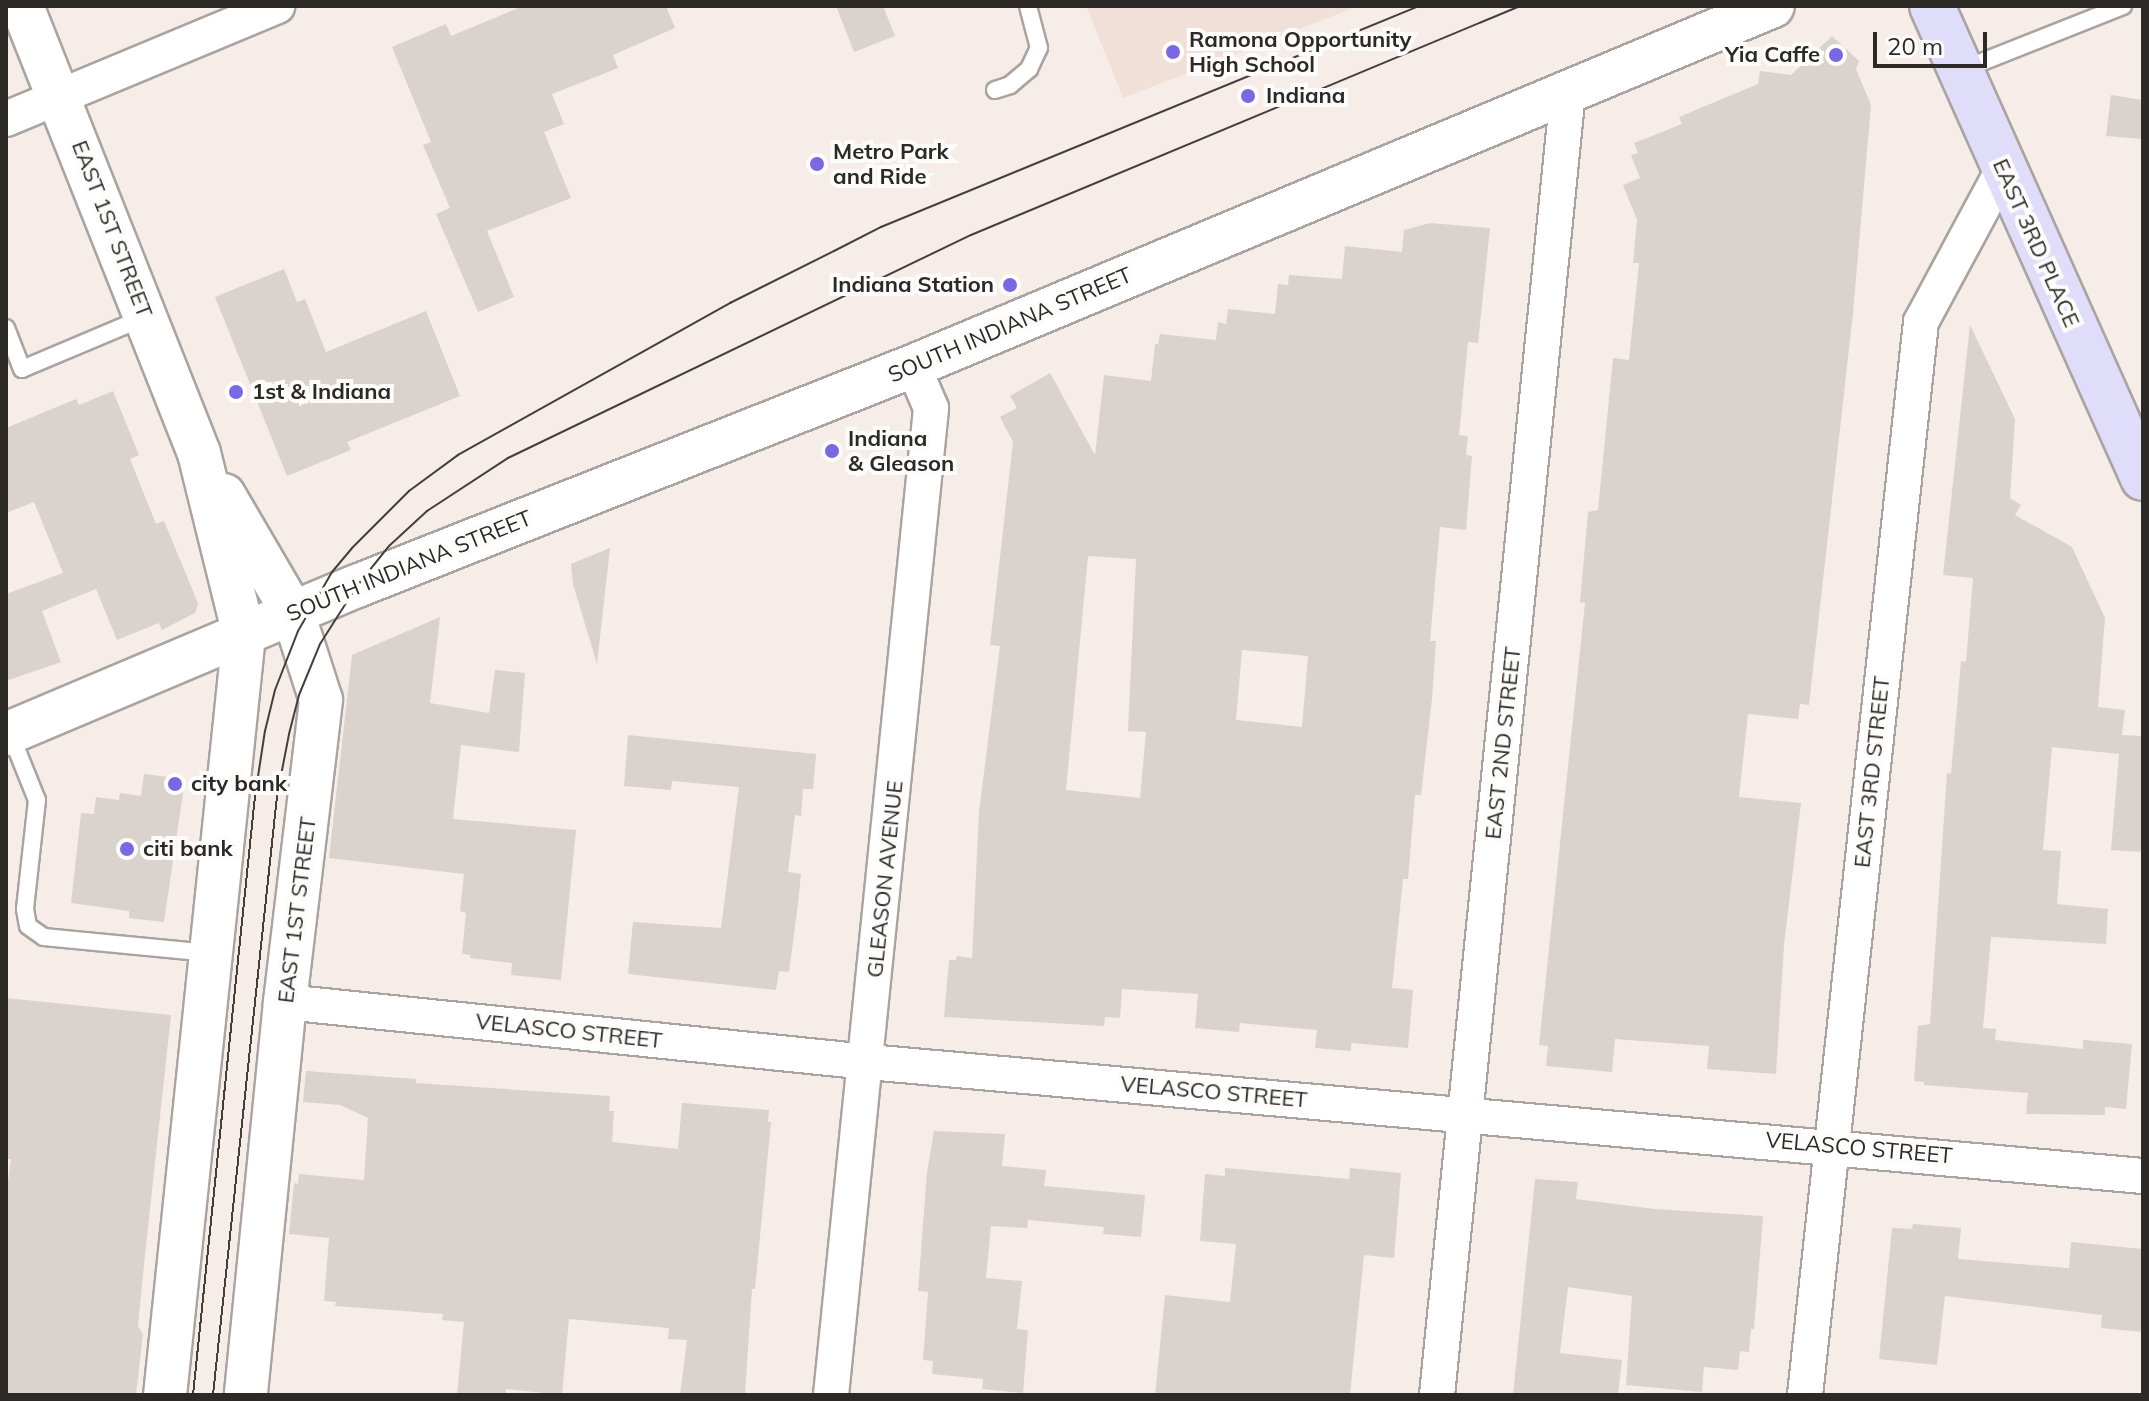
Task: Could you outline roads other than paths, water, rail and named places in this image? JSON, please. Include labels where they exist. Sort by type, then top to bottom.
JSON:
[{"type":"main road","name":"EAST 3RD PLACE","points":[[1932,6],[1958,71],[2143,478]]},
{"type":"street","name":"EAST 1ST STREET","points":[[22,6],[199,453],[244,635],[165,1395]]},
{"type":"street","points":[[6,119],[277,6]]},
{"type":"street","name":"SOUTH INDIANA STREET","points":[[8,734],[293,613],[913,366],[1773,6]]},
{"type":"street","name":"EAST 2ND STREET","points":[[1437,1395],[1568,91]]},
{"type":"street","name":"EAST 3RD STREET","points":[[1805,1395],[1921,322],[2003,170]]},
{"type":"street","name":"GLEASON AVENUE","points":[[831,1395],[868,1062],[931,408],[913,366]]},
{"type":"street","name":"EAST 1ST STREET","points":[[199,453],[293,613],[321,700],[285,1002],[246,1395]]},
{"type":"street","name":"VELASCO STREET","points":[[285,1002],[868,1062],[1831,1145],[2143,1176]]},
{"type":"lane","points":[[995,90],[1010,85],[1029,69],[1039,48],[1028,6]]},
{"type":"lane","points":[[1958,71],[2123,6]]},
{"type":"lane","points":[[6,328],[22,369],[147,317]]},
{"type":"lane","points":[[8,734],[37,800],[25,909],[28,926],[44,937],[209,953]]},
{"type":"tram line","points":[[193,1395],[255,796],[265,731],[275,690],[298,631],[332,572],[352,548],[409,491],[458,455],[730,303],[881,227],[1419,6]]},
{"type":"tram line","points":[[213,1395],[277,796],[289,734],[299,695],[320,644],[357,586],[389,546],[427,511],[508,458],[971,235],[1520,6]]},
{"type":"place","name":"Ramona Opportunity High School","points":[[1173,52]]},
{"type":"place","name":"Yia Caffe","points":[[1836,55]]},
{"type":"place","name":"Indiana","points":[[1248,96]]},
{"type":"place","name":"Metro Park and Ride","points":[[817,164]]},
{"type":"place","name":"Indiana Station","points":[[1010,285]]},
{"type":"place","name":"1st & Indiana","points":[[236,392]]},
{"type":"place","name":"Indiana & Gleason","points":[[832,451]]},
{"type":"place","name":"city bank","points":[[175,784]]},
{"type":"place","name":"citi bank","points":[[127,849]]}]
